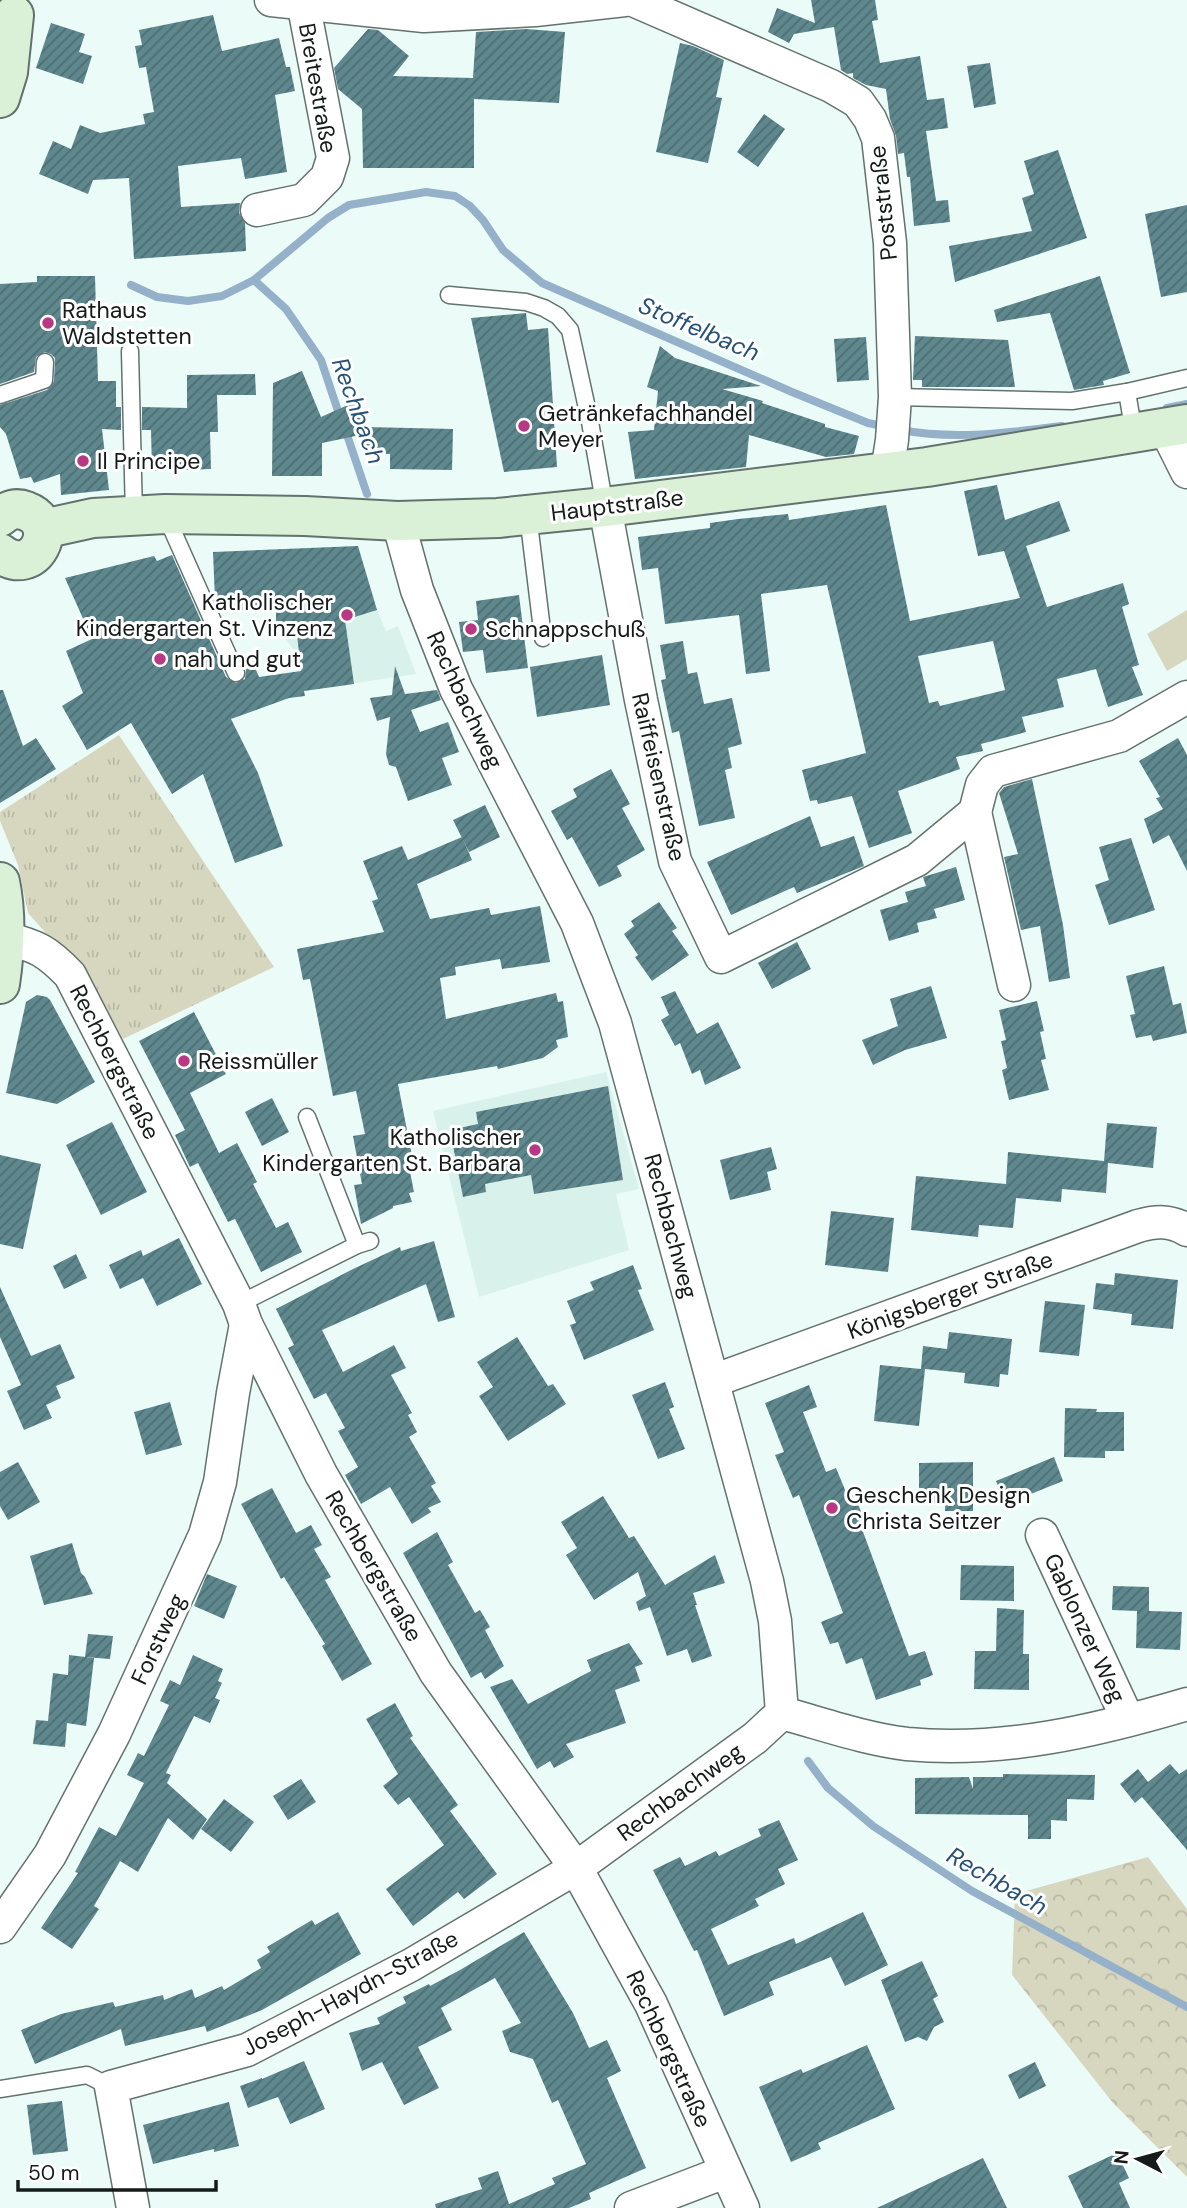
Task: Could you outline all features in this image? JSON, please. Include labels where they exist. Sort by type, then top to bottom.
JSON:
[{"type":"street","name":"Breitestraße","points":[[271,0],[424,16],[536,10],[625,0]]},
{"type":"street","name":"Poststraße","points":[[633,0],[831,86],[858,102],[870,119],[878,138],[890,243],[895,397],[890,456]]},
{"type":"street","name":"Breitestraße","points":[[257,210],[304,200],[327,177],[333,158],[303,2]]},
{"type":"street","points":[[0,98],[8,72],[18,8]]},
{"type":"street","points":[[1146,416],[1187,472]]},
{"type":"street","name":"Hauptstraße","points":[[43,529],[93,518],[149,515],[305,516],[398,521],[528,516],[605,507],[890,456],[1146,416]]},
{"type":"street","name":"Raiffeisenstraße","points":[[605,507],[640,700],[675,861],[721,957],[918,860],[975,812],[982,786],[993,771],[1119,736],[1187,697]]},
{"type":"street","points":[[0,516],[9,511],[23,510],[36,517],[43,529],[41,545],[33,556],[21,561],[3,561]]},
{"type":"street","name":"Rechbachweg","points":[[398,521],[417,590],[456,689],[577,923],[615,1024],[773,1608],[782,1713],[755,1738],[576,1868]]},
{"type":"street","points":[[975,812],[1014,985]]},
{"type":"street","points":[[0,882],[4,902],[5,938],[0,984]]},
{"type":"street","name":"Rechbergstraße","points":[[5,938],[31,945],[52,956],[70,975],[321,1474],[436,1673],[576,1868],[651,2004],[743,2208]]},
{"type":"street","name":"Königsberger Straße","points":[[713,1381],[1138,1226],[1156,1221],[1173,1223],[1187,1230]]},
{"type":"street","name":"Forstweg","points":[[0,1927],[50,1855],[114,1734],[205,1535],[220,1482],[242,1314]]},
{"type":"street","name":"Gablonzer Weg","points":[[1042,1535],[1128,1720]]},
{"type":"street","points":[[782,1713],[905,1743],[1009,1744],[1061,1736],[1187,1705]]},
{"type":"street","name":"Joseph-Haydn-Straße","points":[[111,2087],[247,2050],[411,1965],[576,1868]]},
{"type":"street","points":[[111,2087],[133,2208]]},
{"type":"street","points":[[631,2208],[725,2172]]},
{"type":"lane","points":[[449,295],[526,302],[558,316],[570,330],[605,507]]},
{"type":"lane","points":[[130,351],[149,515],[236,673]]},
{"type":"lane","points":[[0,395],[44,380],[45,362]]},
{"type":"lane","points":[[895,397],[1072,401],[1146,416],[1187,378]]},
{"type":"lane","points":[[528,516],[543,638]]},
{"type":"lane","points":[[242,1314],[363,1243],[307,1117]]},
{"type":"lane","points":[[0,2089],[88,2075],[111,2087]]},
{"type":"shaded area","name":"Katholischer Kindergarten St. Vinzenz","points":[[358,546],[386,631],[398,626],[416,674],[304,691],[300,659],[276,625],[304,625],[314,548]]},
{"type":"shaded area","name":"Katholischer Kindergarten St. Barbara","points":[[606,1072],[639,1189],[616,1194],[629,1250],[479,1297],[433,1111]]},
{"type":"green space","points":[[1187,610],[1187,659],[1167,671],[1147,634]]},
{"type":"green space","points":[[119,735],[274,967],[123,1039],[84,969],[52,940],[28,913],[18,865],[0,821],[0,812]]},
{"type":"green space","points":[[1148,1857],[1187,1909],[1187,2177],[1113,2103],[1012,1975],[1015,1894]]},
{"type":"building","points":[[811,0],[875,0],[878,20],[872,21],[880,63],[920,56],[927,100],[944,98],[948,128],[926,131],[936,201],[948,200],[950,222],[914,226],[910,177],[907,177],[904,153],[898,154],[886,89],[866,85],[853,78],[853,73],[847,74],[841,70],[834,27],[794,34],[789,43],[768,32],[777,8],[815,23]]},
{"type":"building","points":[[213,15],[222,51],[279,38],[286,67],[290,67],[295,91],[275,95],[287,172],[245,179],[241,158],[178,166],[181,207],[240,203],[239,213],[245,223],[246,251],[134,259],[129,178],[93,180],[88,194],[39,174],[53,141],[71,149],[80,125],[100,133],[145,124],[143,114],[154,112],[146,67],[139,68],[135,46],[142,45],[139,30]]},
{"type":"building","points":[[51,23],[85,34],[79,52],[92,56],[83,84],[36,68]]},
{"type":"building","points":[[368,29],[378,30],[409,56],[393,76],[473,78],[476,32],[526,29],[565,32],[559,103],[474,99],[474,168],[363,168],[362,109],[338,89],[334,68]]},
{"type":"building","points":[[680,43],[724,60],[716,97],[722,98],[708,163],[656,152]]},
{"type":"building","points":[[990,63],[996,104],[974,108],[967,66]]},
{"type":"building","points":[[764,114],[785,129],[758,167],[737,152]]},
{"type":"building","points":[[1058,150],[1087,238],[955,282],[949,246],[1032,231],[1022,198],[1034,194],[1024,161]]},
{"type":"building","points":[[1187,205],[1187,292],[1161,297],[1145,214]]},
{"type":"building","points":[[37,276],[95,276],[98,381],[116,381],[116,407],[121,407],[121,430],[102,429],[109,490],[61,495],[60,474],[34,483],[31,477],[20,479],[6,434],[0,427],[0,405],[47,390],[54,381],[55,358],[45,352],[36,357],[34,372],[0,384],[0,284],[37,282]]},
{"type":"building","points":[[1100,276],[1130,373],[1103,381],[1104,385],[1074,390],[1050,313],[997,322],[994,310]]},
{"type":"building","name":"Getränkefachhandel Meyer","points":[[526,313],[528,330],[548,328],[557,467],[504,472],[471,318]]},
{"type":"building","points":[[915,336],[1008,340],[1015,387],[922,387],[922,380],[913,380]]},
{"type":"building","points":[[866,337],[869,380],[837,382],[834,339]]},
{"type":"building","points":[[660,346],[675,358],[761,386],[722,389],[763,401],[762,403],[825,424],[825,427],[859,436],[854,454],[826,457],[749,435],[746,467],[635,479],[628,432],[654,430],[658,391],[647,387]]},
{"type":"building","points":[[302,371],[321,417],[359,400],[365,427],[453,429],[452,470],[390,469],[390,454],[364,453],[365,434],[322,443],[322,476],[272,476],[273,383]]},
{"type":"building","points":[[255,374],[256,395],[217,395],[218,432],[210,432],[211,469],[152,471],[151,430],[142,430],[142,407],[187,408],[187,375]]},
{"type":"building","points":[[997,485],[1005,520],[1059,501],[1070,531],[1026,546],[1047,607],[1123,583],[1129,604],[1122,607],[1139,665],[1132,667],[1143,695],[1108,707],[1096,669],[1057,679],[1064,707],[1022,717],[1026,732],[981,744],[983,751],[956,757],[960,769],[898,791],[912,833],[869,848],[852,796],[818,804],[817,800],[810,801],[802,770],[866,753],[827,585],[761,594],[770,671],[746,674],[739,615],[665,624],[658,568],[642,570],[638,537],[710,528],[710,523],[738,519],[788,514],[789,520],[886,505],[910,621],[1020,598],[1004,551],[978,556],[964,491]],"holes":[[[993,641],[1005,690],[940,706],[938,701],[929,703],[918,656]]]},
{"type":"building","points":[[358,546],[377,610],[345,620],[354,684],[304,691],[305,696],[289,698],[231,719],[258,773],[283,846],[235,863],[203,774],[172,794],[131,723],[87,750],[62,706],[83,693],[66,651],[92,639],[65,578],[154,556],[157,561],[172,555],[226,677],[236,683],[245,679],[246,669],[254,665],[259,677],[301,671],[296,625],[276,625],[276,609],[220,611],[215,600],[213,552]]},
{"type":"building","points":[[519,595],[528,668],[486,673],[483,650],[463,652],[459,622],[478,620],[476,601]]},
{"type":"building","points":[[683,641],[688,674],[697,672],[704,704],[732,698],[742,744],[728,748],[732,768],[725,770],[735,818],[699,826],[679,731],[672,733],[661,680],[666,679],[660,645]]},
{"type":"building","points":[[602,655],[610,705],[537,717],[530,667]]},
{"type":"building","points":[[395,666],[405,694],[437,690],[441,700],[411,710],[420,732],[448,722],[459,752],[442,758],[452,785],[408,801],[396,767],[389,765],[386,754],[390,717],[377,721],[370,698],[392,695]]},
{"type":"building","points":[[0,690],[3,690],[23,746],[36,738],[56,769],[0,803]]},
{"type":"building","points":[[1178,738],[1187,755],[1187,871],[1169,835],[1153,844],[1144,819],[1163,809],[1156,798],[1160,797],[1139,761]]},
{"type":"building","points":[[611,769],[630,804],[622,808],[645,850],[617,866],[622,876],[599,887],[572,837],[567,840],[551,811],[577,797],[573,789]]},
{"type":"building","points":[[1032,779],[1063,925],[1070,978],[1049,982],[1040,926],[1021,930],[1004,857],[1018,854],[999,793],[1004,787]]},
{"type":"building","points":[[485,805],[500,837],[469,852],[453,820]]},
{"type":"building","points":[[810,816],[821,847],[854,836],[864,866],[797,893],[794,887],[731,915],[707,862]]},
{"type":"building","points":[[462,837],[472,860],[417,884],[430,919],[489,908],[491,915],[540,906],[550,962],[502,969],[500,959],[455,967],[456,975],[440,978],[446,1019],[556,993],[558,1002],[563,1001],[568,1037],[556,1040],[558,1047],[543,1058],[498,1069],[497,1066],[398,1084],[412,1156],[407,1157],[414,1192],[409,1193],[412,1202],[393,1206],[361,1224],[354,1185],[362,1184],[353,1136],[365,1134],[356,1091],[333,1096],[310,979],[303,980],[297,949],[384,932],[372,901],[378,899],[363,861],[402,846],[408,860]]},
{"type":"building","points":[[1131,838],[1155,910],[1109,925],[1095,885],[1109,880],[1099,847]]},
{"type":"building","points":[[956,867],[965,900],[934,909],[937,918],[917,923],[919,932],[889,941],[880,910],[908,902],[905,892],[926,886],[923,877]]},
{"type":"building","points":[[659,902],[677,928],[672,931],[689,955],[652,981],[635,957],[638,955],[624,934],[634,926],[631,921]]},
{"type":"building","points":[[797,942],[811,969],[772,989],[758,963]]},
{"type":"building","points":[[1164,966],[1173,1005],[1181,1003],[1187,1033],[1153,1041],[1151,1035],[1136,1038],[1130,1015],[1135,1014],[1126,976]]},
{"type":"building","points":[[931,986],[947,1038],[905,1050],[873,1065],[862,1040],[898,1026],[890,999]]},
{"type":"building","points":[[675,991],[697,1034],[718,1022],[741,1068],[705,1085],[700,1070],[692,1074],[680,1043],[675,1046],[661,1020],[669,1015],[661,997]]},
{"type":"building","points":[[37,995],[50,1000],[95,1082],[57,1104],[6,1093],[26,1002]]},
{"type":"building","points":[[1037,1001],[1044,1031],[1040,1032],[1046,1059],[1041,1060],[1049,1090],[1009,1100],[1002,1070],[1007,1068],[1001,1041],[1006,1040],[999,1010]]},
{"type":"building","points":[[194,1012],[226,1074],[190,1093],[219,1153],[237,1143],[257,1182],[253,1184],[276,1228],[288,1222],[302,1252],[261,1272],[235,1219],[228,1222],[198,1163],[190,1167],[175,1135],[185,1130],[139,1041]]},
{"type":"building","points":[[608,1086],[623,1180],[534,1194],[531,1175],[485,1184],[486,1192],[463,1197],[450,1130],[478,1124],[476,1112]]},
{"type":"building","points":[[272,1098],[289,1132],[262,1146],[245,1112]]},
{"type":"building","points":[[112,1122],[147,1192],[101,1215],[66,1145]]},
{"type":"building","points":[[1107,1123],[1157,1127],[1153,1168],[1108,1163],[1106,1193],[1062,1189],[1061,1202],[1016,1198],[1013,1228],[979,1225],[978,1237],[911,1230],[916,1176],[1006,1184],[1008,1152],[1104,1161]]},
{"type":"building","points":[[771,1147],[777,1169],[767,1172],[771,1190],[730,1200],[720,1160]]},
{"type":"building","points":[[0,1155],[41,1164],[23,1249],[0,1244]]},
{"type":"building","points":[[831,1211],[894,1218],[888,1272],[825,1265]]},
{"type":"building","points":[[179,1238],[202,1284],[157,1306],[143,1278],[120,1289],[109,1265],[141,1250],[143,1256]]},
{"type":"building","points":[[434,1241],[455,1317],[438,1322],[426,1284],[322,1330],[343,1372],[394,1345],[406,1368],[391,1375],[412,1413],[408,1415],[417,1432],[409,1437],[436,1483],[431,1486],[441,1502],[428,1508],[431,1512],[412,1524],[390,1487],[361,1504],[345,1475],[358,1467],[338,1431],[345,1428],[326,1393],[314,1399],[288,1348],[294,1345],[276,1309],[400,1247],[401,1251]]},
{"type":"building","points":[[76,1254],[87,1278],[64,1289],[53,1266]]},
{"type":"building","points":[[633,1265],[642,1289],[638,1290],[654,1330],[584,1360],[570,1325],[576,1323],[567,1301],[594,1290],[590,1282]]},
{"type":"building","points":[[1115,1273],[1178,1280],[1173,1329],[1131,1325],[1132,1314],[1093,1309],[1096,1283],[1114,1285]]},
{"type":"building","points":[[0,1287],[31,1356],[60,1344],[75,1378],[56,1386],[61,1398],[46,1405],[52,1418],[24,1430],[7,1391],[21,1385],[0,1337]]},
{"type":"building","points":[[1045,1301],[1085,1305],[1079,1356],[1039,1352]]},
{"type":"building","points":[[949,1332],[1012,1339],[1008,1375],[1000,1374],[999,1387],[964,1383],[965,1373],[925,1369],[919,1426],[874,1421],[880,1365],[921,1369],[923,1346],[947,1349]]},
{"type":"building","points":[[517,1337],[548,1386],[553,1384],[566,1404],[508,1441],[479,1396],[493,1387],[477,1362]]},
{"type":"building","points":[[665,1382],[674,1407],[669,1409],[685,1449],[658,1459],[632,1395]]},
{"type":"building","points":[[809,1385],[817,1407],[803,1412],[826,1472],[836,1468],[848,1497],[854,1494],[864,1519],[859,1521],[909,1656],[925,1651],[933,1675],[920,1680],[921,1685],[876,1700],[862,1658],[846,1664],[838,1642],[830,1644],[821,1622],[843,1613],[799,1495],[793,1498],[775,1455],[784,1452],[765,1403]]},
{"type":"building","points":[[170,1402],[182,1445],[146,1455],[134,1412]]},
{"type":"building","points":[[1065,1408],[1124,1412],[1124,1451],[1105,1451],[1105,1458],[1064,1457]]},
{"type":"building","points":[[1054,1457],[1063,1481],[1006,1504],[996,1481]]},
{"type":"building","points":[[18,1462],[40,1502],[8,1520],[0,1506],[0,1472]]},
{"type":"building","points":[[973,1462],[973,1511],[945,1511],[945,1503],[919,1503],[919,1463]]},
{"type":"building","points":[[272,1488],[296,1533],[311,1525],[322,1545],[314,1549],[331,1577],[325,1580],[372,1664],[342,1681],[322,1646],[325,1644],[284,1577],[281,1579],[241,1504]]},
{"type":"building","points":[[603,1496],[629,1538],[634,1536],[665,1585],[715,1555],[725,1583],[693,1593],[712,1656],[692,1663],[687,1649],[667,1656],[650,1607],[639,1611],[636,1602],[646,1596],[638,1572],[594,1600],[566,1555],[577,1548],[561,1522]]},
{"type":"building","points":[[437,1532],[453,1562],[448,1565],[475,1613],[480,1610],[490,1627],[485,1630],[504,1666],[485,1679],[481,1672],[471,1678],[403,1553]]},
{"type":"building","points":[[72,1543],[81,1573],[93,1594],[44,1605],[30,1556]]},
{"type":"building","points":[[961,1565],[1014,1566],[1014,1601],[960,1600]]},
{"type":"building","points":[[207,1574],[237,1586],[224,1619],[194,1606]]},
{"type":"building","points":[[1113,1586],[1149,1587],[1149,1611],[1182,1612],[1180,1650],[1136,1648],[1137,1611],[1112,1610]]},
{"type":"building","points":[[997,1608],[1024,1610],[1023,1654],[1029,1654],[1029,1690],[974,1689],[975,1651],[996,1651]]},
{"type":"building","points":[[88,1634],[113,1636],[110,1659],[85,1657]]},
{"type":"building","points":[[629,1643],[643,1664],[635,1667],[640,1681],[615,1690],[626,1723],[566,1744],[574,1757],[554,1768],[550,1761],[537,1769],[490,1687],[512,1679],[528,1704],[591,1671],[587,1660]]},
{"type":"building","points":[[69,1655],[94,1658],[86,1726],[67,1723],[65,1747],[33,1744],[36,1720],[48,1721],[53,1673],[68,1675]]},
{"type":"building","points":[[193,1655],[223,1669],[218,1681],[222,1683],[215,1698],[220,1700],[210,1723],[194,1716],[166,1773],[171,1775],[167,1783],[207,1819],[193,1840],[168,1818],[138,1872],[120,1861],[94,1906],[99,1909],[72,1949],[41,1928],[78,1873],[75,1872],[99,1827],[116,1836],[144,1783],[127,1775],[138,1753],[144,1756],[169,1705],[160,1701],[170,1680],[180,1685]]},
{"type":"building","points":[[395,1703],[413,1736],[410,1738],[458,1805],[450,1811],[497,1874],[464,1899],[458,1892],[413,1926],[386,1889],[444,1845],[409,1797],[398,1805],[383,1786],[398,1774],[366,1719]]},
{"type":"building","points":[[1170,1764],[1179,1774],[1187,1769],[1187,1850],[1142,1797],[1135,1803],[1120,1784],[1138,1769],[1148,1782]]},
{"type":"building","points":[[1003,1774],[1095,1775],[1094,1800],[1067,1799],[1067,1821],[1051,1820],[1051,1839],[1028,1839],[1028,1815],[915,1814],[915,1778],[969,1777],[973,1789],[973,1777],[1003,1777]]},
{"type":"building","points":[[301,1779],[316,1802],[288,1820],[273,1796]]},
{"type":"building","points":[[224,1799],[254,1822],[231,1852],[201,1829]]},
{"type":"building","points":[[779,1820],[798,1860],[778,1869],[785,1884],[755,1899],[759,1906],[711,1929],[728,1965],[794,1938],[796,1944],[863,1912],[888,1965],[845,1986],[831,1957],[769,1982],[774,1995],[724,2016],[697,1950],[694,1951],[653,1870],[680,1857],[685,1866],[716,1851],[719,1856],[761,1836],[758,1829]]},
{"type":"building","points":[[338,1912],[361,1954],[262,2010],[207,2032],[205,2026],[125,2046],[121,2029],[35,2064],[21,2030],[61,2014],[113,2002],[115,2007],[163,1995],[164,2000],[192,1989],[195,1998],[222,1986],[224,1990],[261,1968],[257,1960],[270,1952],[267,1947],[312,1920],[315,1925]]},
{"type":"building","points":[[524,1932],[573,2013],[589,2048],[607,2040],[621,2071],[607,2078],[646,2168],[589,2193],[591,2199],[569,2208],[436,2208],[435,2204],[482,2189],[478,2178],[498,2171],[509,2204],[555,2184],[552,2178],[586,2164],[558,2100],[552,2103],[533,2059],[510,2052],[502,2031],[521,2023],[495,1978],[441,2008],[452,2030],[418,2047],[439,2088],[404,2105],[382,2062],[362,2071],[349,2033],[380,2024],[377,2018],[406,2003],[403,1997],[460,1970]]},
{"type":"building","points":[[922,1961],[938,1996],[933,1999],[944,2022],[934,2027],[927,2041],[918,2037],[905,2042],[881,1980]]},
{"type":"building","points":[[867,2045],[895,2109],[818,2143],[821,2149],[791,2162],[759,2087],[801,2069],[803,2073]]},
{"type":"building","points":[[304,2061],[325,2109],[290,2124],[278,2097],[248,2108],[240,2086]]},
{"type":"building","points":[[1035,2062],[1046,2086],[1019,2099],[1008,2075]]},
{"type":"building","points":[[62,2101],[68,2151],[33,2155],[27,2105]]},
{"type":"building","points":[[229,2102],[239,2146],[214,2152],[214,2149],[153,2164],[143,2125]]},
{"type":"building","points":[[1117,2153],[1129,2178],[1119,2183],[1130,2208],[1083,2208],[1068,2176]]},
{"type":"building","points":[[983,2158],[1007,2208],[877,2208]]},
{"type":"waterway","name":"Stoffelbach","points":[[131,285],[157,297],[188,301],[222,296],[254,280],[328,218],[349,205],[426,192],[455,196],[470,206],[483,220],[503,250],[542,283],[792,392],[868,423],[888,427]]},
{"type":"waterway","name":"Rechbach","points":[[254,280],[286,309],[321,360],[340,417]]},
{"type":"waterway","name":"Stoffelbach","points":[[1167,408],[1187,404]]},
{"type":"waterway","name":"Stoffelbach","points":[[901,430],[961,435],[1062,426]]},
{"type":"waterway","name":"Rechbach","points":[[345,429],[367,494]]},
{"type":"waterway","name":"Rechbach","points":[[808,1761],[828,1788],[873,1826],[972,1891],[1187,2007]]},
{"type":"place","name":"Rathaus Waldstetten","points":[[48,323]]},
{"type":"place","name":"Getränkefachhandel Meyer","points":[[524,426]]},
{"type":"place","name":"Il Principe","points":[[83,461]]},
{"type":"place","name":"Katholischer Kindergarten St. Vinzenz","points":[[347,615]]},
{"type":"place","name":"Schnappschuß","points":[[471,629]]},
{"type":"place","name":"nah und gut","points":[[160,659]]},
{"type":"place","name":"Reissmüller","points":[[184,1061]]},
{"type":"place","name":"Katholischer Kindergarten St. Barbara","points":[[535,1150]]},
{"type":"place","name":"Geschenk Design Christa Seitzer","points":[[832,1508]]}]
